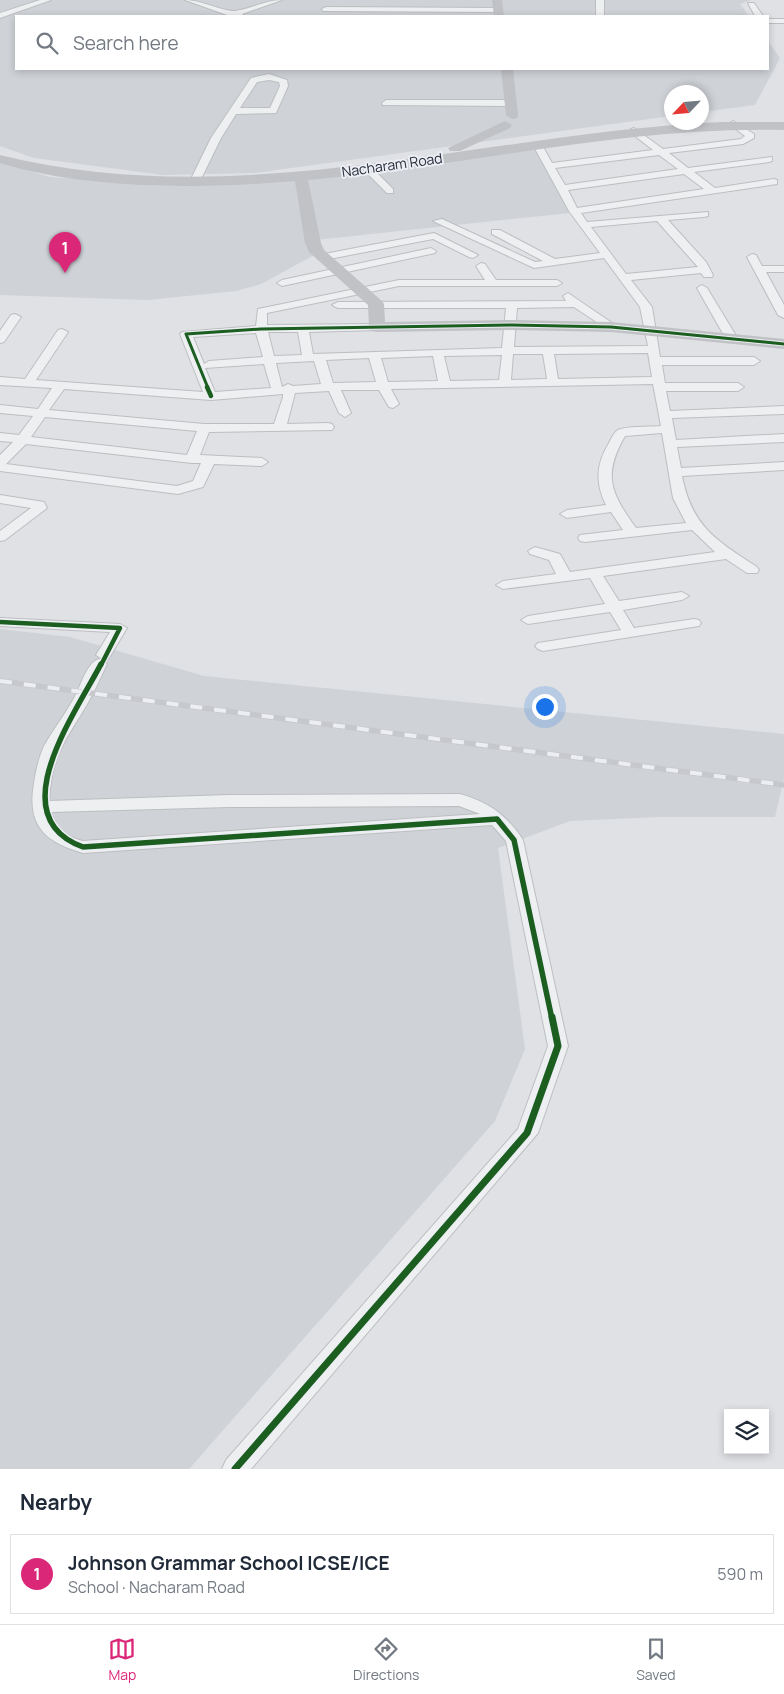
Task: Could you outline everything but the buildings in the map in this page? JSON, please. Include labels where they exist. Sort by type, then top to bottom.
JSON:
[{"type":"main road","points":[[507,70],[508,134],[525,139]]},
{"type":"main road","points":[[444,153],[509,114]]},
{"type":"main road","name":"Nacharam Road","points":[[709,121],[784,124]]},
{"type":"main road","name":"Nacharam Road","points":[[0,154],[78,171],[140,177],[196,178],[303,173],[444,153],[525,139],[664,123]]},
{"type":"main road","name":"Nacharam Road","points":[[0,159],[59,172],[138,180],[218,181],[301,177],[368,169],[525,139],[677,126],[784,124]]},
{"type":"main road","points":[[301,177],[313,243],[317,252],[376,304],[377,327],[512,325],[611,327],[654,348],[732,339],[784,344]]},
{"type":"street","points":[[0,16],[47,0]]},
{"type":"street","points":[[189,0],[237,15],[274,1]]},
{"type":"street","points":[[261,0],[274,1]]},
{"type":"street","points":[[600,0],[600,15]]},
{"type":"street","points":[[752,5],[758,15]]},
{"type":"street","points":[[326,9],[498,9]]},
{"type":"street","points":[[20,10],[35,14]]},
{"type":"street","points":[[769,21],[784,21]]},
{"type":"street","points":[[196,178],[216,138],[234,111],[256,78],[269,77],[283,80],[284,86],[273,111],[234,111]]},
{"type":"street","points":[[386,103],[509,114]]},
{"type":"street","points":[[551,166],[743,141],[751,136],[733,124]]},
{"type":"street","points":[[634,131],[685,172],[713,191]]},
{"type":"street","points":[[525,139],[551,166],[574,211],[646,307],[670,444],[677,472],[680,498],[696,526],[715,546],[752,570]]},
{"type":"street","points":[[563,188],[769,159]]},
{"type":"street","points":[[368,169],[390,191]]},
{"type":"street","points":[[574,211],[774,182]]},
{"type":"street","points":[[584,225],[704,214]]},
{"type":"street","points":[[623,277],[706,272],[702,264],[660,218]]},
{"type":"street","points":[[438,221],[534,265],[606,255]]},
{"type":"street","points":[[496,232],[555,262]]},
{"type":"street","points":[[324,257],[434,236],[473,255]]},
{"type":"street","points":[[282,283],[431,252]]},
{"type":"street","points":[[752,257],[784,314]]},
{"type":"street","points":[[555,262],[557,283],[576,304],[611,327]]},
{"type":"street","points":[[481,266],[493,283]]},
{"type":"street","points":[[440,269],[442,283]]},
{"type":"street","points":[[758,270],[784,269]]},
{"type":"street","points":[[279,428],[289,397],[282,389],[270,359],[261,328],[262,311],[399,283],[557,283]]},
{"type":"street","points":[[702,288],[732,339]]},
{"type":"street","points":[[771,292],[784,292]]},
{"type":"street","points":[[505,382],[512,325],[512,303]]},
{"type":"street","points":[[298,304],[301,323],[314,357],[345,413]]},
{"type":"street","points":[[338,305],[576,304]]},
{"type":"street","points":[[0,316],[16,317],[0,340]]},
{"type":"street","points":[[211,396],[186,334],[301,323],[377,327]]},
{"type":"street","points":[[29,382],[62,332]]},
{"type":"street","points":[[362,343],[393,404]]},
{"type":"street","points":[[209,365],[314,357],[654,348],[754,361]]},
{"type":"street","points":[[548,350],[552,382]]},
{"type":"street","points":[[438,353],[444,383]]},
{"type":"street","points":[[0,381],[211,396],[282,389],[444,383],[552,382],[738,387]]},
{"type":"street","points":[[0,463],[23,439],[60,386]]},
{"type":"street","points":[[0,409],[204,428],[328,427]]},
{"type":"street","points":[[665,415],[784,410]]},
{"type":"street","points":[[192,459],[204,428]]},
{"type":"street","points":[[632,533],[614,508],[603,483],[608,452],[621,433],[668,428]]},
{"type":"street","points":[[0,437],[192,459],[262,462]]},
{"type":"street","points":[[670,444],[784,438]]},
{"type":"street","points":[[0,467],[178,490],[198,484],[209,460]]},
{"type":"street","points":[[677,472],[784,466]]},
{"type":"street","points":[[0,499],[39,505],[40,508],[0,537]]},
{"type":"street","points":[[567,514],[614,508]]},
{"type":"street","points":[[585,538],[696,526]]},
{"type":"street","points":[[535,551],[555,557],[565,577]]},
{"type":"street","points":[[503,585],[728,555]]},
{"type":"street","points":[[595,574],[630,633]]},
{"type":"street","points":[[528,620],[682,596]]},
{"type":"street","points":[[0,622],[120,628],[84,697],[52,746],[40,793],[39,807],[46,827],[54,835],[74,845],[84,847],[364,826],[497,819]]},
{"type":"street","points":[[543,646],[694,623]]},
{"type":"street","points":[[39,807],[229,801],[460,800],[483,808],[497,819],[514,840],[558,1046],[526,1133],[235,1469]]},
{"type":"shaded area","points":[[0,0],[751,0],[740,4],[748,15],[15,15],[15,70],[769,70],[769,42],[780,58],[755,105],[709,111],[709,85],[664,85],[664,117],[255,173],[163,175],[34,158],[0,146]]},
{"type":"shaded area","points":[[537,148],[569,213],[315,240],[316,254],[261,284],[236,291],[148,300],[0,295],[0,162],[50,177],[158,184],[276,181]]},
{"type":"shaded area","points":[[0,629],[70,637],[204,676],[784,734],[784,778],[775,817],[659,817],[570,821],[498,848],[525,1049],[495,1121],[189,1469],[0,1469]]},
{"type":"railway","points":[[0,681],[784,785]]},
{"type":"cycle path","points":[[211,396],[186,334],[261,329],[512,325],[611,327],[784,344]]},
{"type":"cycle path","points":[[0,622],[120,628],[87,690],[62,728],[46,762],[40,794],[41,808],[45,822],[53,833],[65,841],[83,847],[356,827],[497,819],[514,840],[558,1046],[527,1133],[235,1469]]},
{"type":"place","name":"Johnson Grammar School ICSE/ICE","points":[[65,273]]}]
